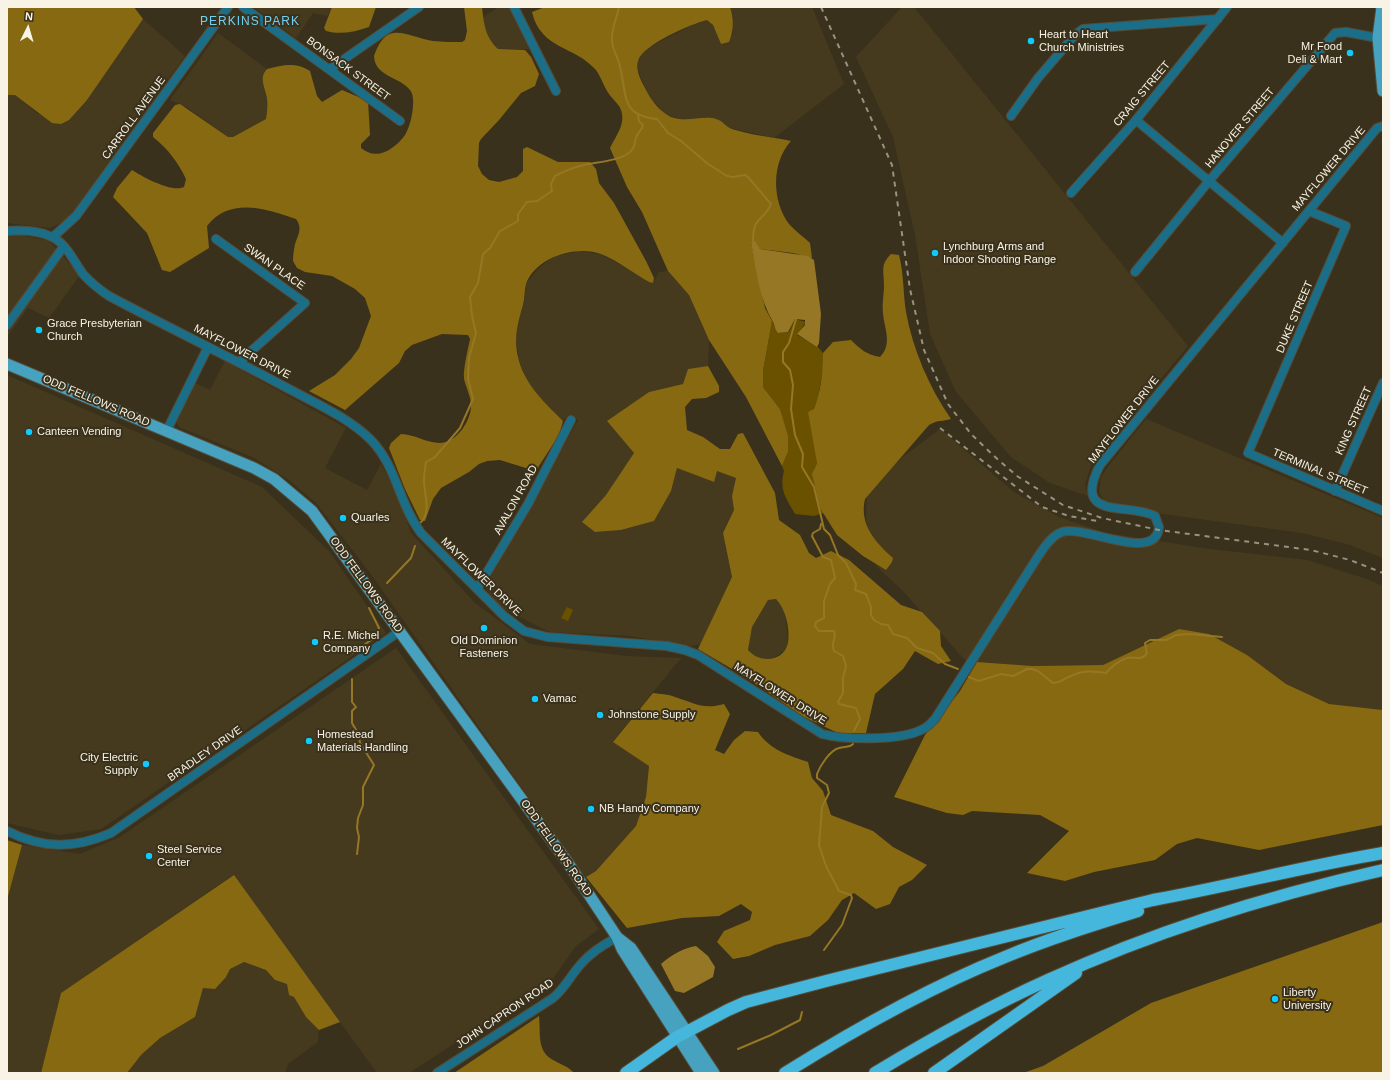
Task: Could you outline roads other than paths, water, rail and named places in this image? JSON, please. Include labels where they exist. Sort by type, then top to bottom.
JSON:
[{"type":"highway","points":[[626,1073],[682,1035],[746,1002],[1153,900],[1204,891],[1301,868],[1383,853]]},
{"type":"highway","points":[[875,1073],[941,1034],[1000,1003],[1096,959],[1183,925],[1314,886],[1383,870]]},
{"type":"highway","points":[[785,1073],[826,1047],[989,964],[1097,924],[1204,891]]},
{"type":"highway","points":[[934,1073],[1096,959]]},
{"type":"main road","points":[[1382,8],[1378,38],[1383,91]]},
{"type":"main road","name":"ODD FELLOWS ROAD","points":[[7,364],[254,468],[274,479],[292,492],[312,511],[568,863],[617,937],[622,949],[682,1035],[714,1073]]},
{"type":"main road","name":"ODD FELLOWS ROAD","points":[[682,1035],[701,1073]]},
{"type":"street","name":"CARROLL AVENUE","points":[[53,237],[76,216],[228,7]]},
{"type":"street","name":"BONSACK STREET","points":[[243,7],[400,121]]},
{"type":"street","points":[[330,69],[418,7]]},
{"type":"street","points":[[514,7],[556,90]]},
{"type":"street","name":"CRAIG STREET","points":[[1071,193],[1136,120],[1227,7]]},
{"type":"street","points":[[1012,116],[1038,78],[1076,34],[1083,29],[1218,19]]},
{"type":"street","name":"HANOVER STREET","points":[[1135,272],[1209,181],[1335,33],[1346,32],[1378,38]]},
{"type":"street","points":[[1136,120],[1283,243]]},
{"type":"street","name":"MAYFLOWER DRIVE","points":[[7,231],[23,230],[53,237],[64,246],[84,274],[96,287],[119,301],[239,362],[331,412],[371,439],[389,464],[413,523],[430,543],[514,624],[533,635],[667,646],[685,650],[698,655],[822,734],[835,737],[856,738],[897,736],[923,730],[935,719],[1037,558],[1056,535],[1074,530],[1121,542],[1135,543],[1145,542],[1155,537],[1159,527],[1155,516],[1144,512],[1109,508],[1097,500],[1093,492],[1096,474],[1117,444],[1377,128],[1383,126]]},
{"type":"street","name":"DUKE STREET","points":[[1248,453],[1346,226],[1309,211]]},
{"type":"street","name":"SWAN PLACE","points":[[216,239],[305,303],[239,362]]},
{"type":"street","points":[[7,325],[64,246]]},
{"type":"street","points":[[166,430],[208,347]]},
{"type":"street","name":"KING STREET","points":[[1335,491],[1383,382]]},
{"type":"street","name":"AVALON ROAD","points":[[478,590],[528,504],[571,420]]},
{"type":"street","name":"TERMINAL STREET","points":[[1248,453],[1383,511]]},
{"type":"street","name":"BRADLEY DRIVE","points":[[7,831],[36,842],[58,845],[79,844],[111,833],[400,631]]},
{"type":"street","name":"JOHN CAPRON ROAD","points":[[437,1073],[552,998],[567,984],[586,959],[598,948],[617,937]]},
{"type":"waterway","points":[[619,7],[612,32],[612,43],[619,63],[625,93],[630,107],[636,113],[645,117],[657,119],[668,133],[681,141],[708,164],[727,176],[733,177],[745,175],[748,177],[771,204],[755,226],[753,241]]},
{"type":"waterway","points":[[420,523],[424,519],[427,509],[424,481],[426,462],[435,457],[460,428],[473,399],[468,379],[469,358],[476,333],[470,297],[478,283],[483,254],[490,248],[500,231],[518,221],[518,214],[527,202],[537,201],[552,191],[551,184],[555,176],[580,166],[608,161],[626,155],[630,152],[643,125],[639,121],[638,115]]},
{"type":"waterway","points":[[796,319],[789,343],[783,352],[783,362],[790,370],[793,385],[791,409],[795,435],[803,454],[802,467],[814,487],[824,529],[830,535],[838,555],[846,563],[856,584],[855,590],[866,594],[871,607],[871,615],[874,620],[881,624],[888,625],[893,634],[907,638],[917,648],[933,653],[945,664],[958,669]]},
{"type":"waterway","points":[[821,524],[820,529],[813,533],[812,536],[823,557],[831,560],[835,578],[830,584],[824,601],[824,618],[816,622],[815,626],[819,631],[834,631],[834,651],[843,656],[846,666],[843,678],[843,693],[838,702],[839,704],[856,708],[860,719],[854,731]]},
{"type":"waterway","points":[[387,583],[411,558],[415,546]]},
{"type":"waterway","points":[[353,653],[375,637],[379,628],[369,608]]},
{"type":"waterway","points":[[969,677],[979,681],[1001,674],[1013,676],[1027,669],[1032,669],[1038,671],[1053,683],[1056,683],[1075,674],[1084,672],[1092,671],[1106,673],[1115,664],[1124,659],[1145,656],[1147,653],[1145,643],[1150,640],[1166,640],[1176,635],[1190,634],[1222,637]]},
{"type":"waterway","points":[[352,679],[352,702],[356,707],[352,711],[352,723],[359,735],[360,743],[374,765],[363,787],[363,805],[358,818],[357,828],[359,837],[357,854]]},
{"type":"waterway","points":[[824,950],[842,925],[852,898],[851,895],[839,891],[826,866],[819,845],[822,807],[829,793],[827,785],[817,778],[817,774],[823,763],[832,752],[836,749],[853,744]]},
{"type":"waterway","points":[[738,1049],[771,1035],[800,1020],[802,1012]]},
{"type":"railway","points":[[821,7],[892,165],[910,289],[924,350],[948,404],[971,434],[1017,476],[1063,505],[1102,518],[1159,530],[1311,550],[1350,560],[1383,573]]},
{"type":"railway","points":[[940,428],[1042,507],[1069,516],[1097,521]]},
{"type":"place","name":"Heart to Heart Church Ministries","points":[[1031,41]]},
{"type":"place","name":"Mr Food Deli & Mart","points":[[1350,53]]},
{"type":"place","name":"Lynchburg Arms and Indoor Shooting Range","points":[[935,253]]},
{"type":"place","name":"Grace Presbyterian Church","points":[[39,330]]},
{"type":"place","name":"Canteen Vending","points":[[29,432]]},
{"type":"place","name":"Quarles","points":[[343,518]]},
{"type":"place","name":"Old Dominion Fasteners","points":[[484,628]]},
{"type":"place","name":"R.E. Michel Company","points":[[315,642]]},
{"type":"place","name":"Vamac","points":[[535,699]]},
{"type":"place","name":"Johnstone Supply","points":[[600,715]]},
{"type":"place","name":"Homestead Materials Handling","points":[[309,741]]},
{"type":"place","name":"City Electric Supply","points":[[146,764]]},
{"type":"place","name":"NB Handy Company","points":[[591,809]]},
{"type":"place","name":"Steel Service Center","points":[[149,856]]},
{"type":"place","name":"Liberty University","points":[[1275,999]]},
{"type":"district","name":"PERKINS PARK","points":[[250,22]]}]
